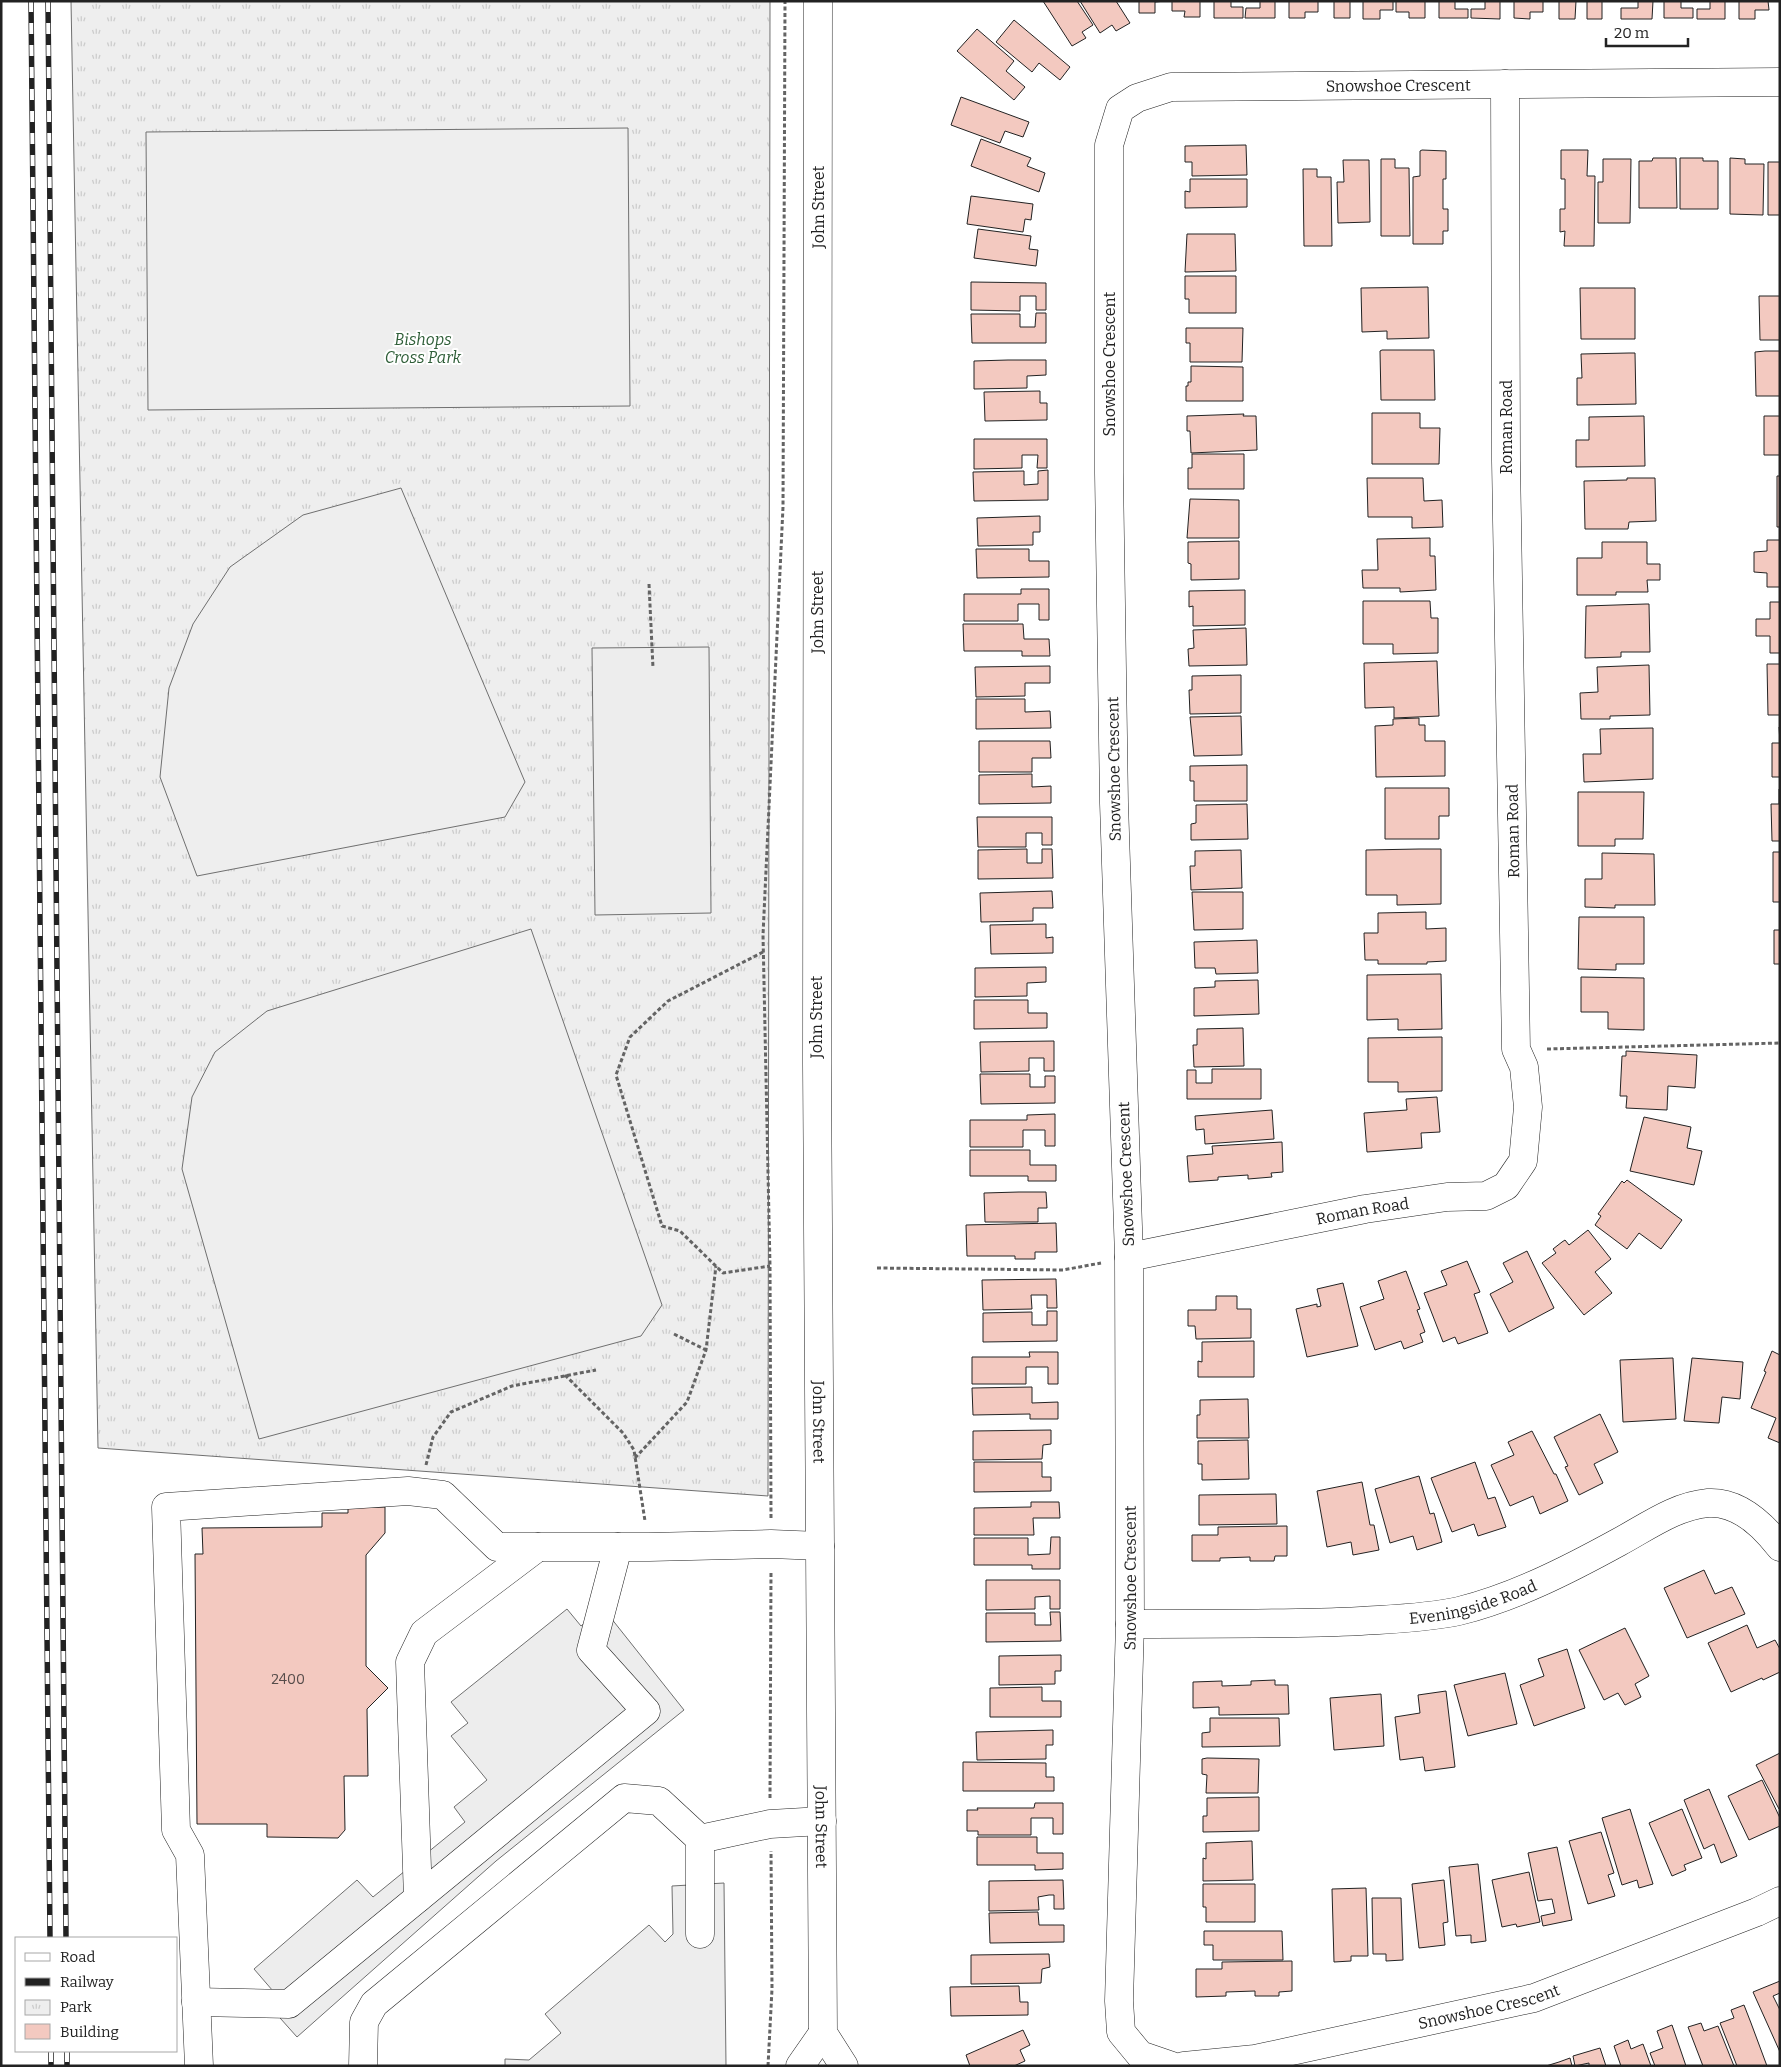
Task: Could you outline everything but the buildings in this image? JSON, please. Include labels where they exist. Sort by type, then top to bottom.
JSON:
[{"type":"street","name":"John Street","points":[[818,1],[816,995],[823,2033]]},
{"type":"street","name":"Snowshoe Crescent","points":[[1172,2066],[1140,2055],[1121,2032],[1119,2000],[1130,1624],[1129,1257],[1114,803],[1109,473],[1108,174],[1109,145],[1117,118],[1120,109],[1137,98],[1171,87],[1780,82]]},
{"type":"street","name":"Roman Road","points":[[1129,1257],[1365,1209],[1447,1197],[1486,1196],[1506,1186],[1523,1161],[1528,1107],[1524,1067],[1516,1049],[1506,460],[1505,84]]},
{"type":"street","points":[[199,2066],[190,1855],[176,1830],[166,1507],[408,1491],[443,1495],[497,1547],[649,1547],[771,1544],[820,1546]]},
{"type":"street","name":"Eveningside Road","points":[[1130,1624],[1312,1623],[1391,1619],[1458,1611],[1531,1587],[1619,1542],[1656,1520],[1686,1508],[1709,1503],[1734,1507],[1741,1511],[1772,1536],[1780,1546]]},
{"type":"street","points":[[418,1898],[410,1662],[424,1633],[538,1547]]},
{"type":"street","points":[[196,2002],[289,2004],[646,1710],[590,1650],[618,1547]]},
{"type":"street","points":[[363,2066],[364,2022],[374,2004],[624,1798],[659,1801],[700,1839],[700,1934]]},
{"type":"street","points":[[700,1839],[770,1824],[822,1821]]},
{"type":"street","name":"Snowshoe Crescent","points":[[1184,2066],[1255,2059],[1534,1998],[1757,1912],[1780,1901]]},
{"type":"street","points":[[800,2066],[823,2033],[844,2066]]},
{"type":"path","points":[[768,2066],[772,1990],[770,1824],[770,1266],[763,952],[783,507],[786,1]]},
{"type":"path","points":[[649,584],[652,668]]},
{"type":"path","points":[[763,952],[668,1001],[630,1037],[616,1075],[662,1226],[680,1231],[723,1273],[770,1266]]},
{"type":"path","points":[[1516,1049],[1780,1043]]},
{"type":"path","points":[[878,1268],[1063,1270],[1129,1257]]},
{"type":"path","points":[[636,1458],[687,1402],[706,1350],[716,1266]]},
{"type":"path","points":[[674,1334],[706,1350]]},
{"type":"path","points":[[420,1492],[433,1437],[451,1412],[512,1386],[596,1370]]},
{"type":"path","points":[[565,1375],[623,1434],[634,1450],[649,1547]]},
{"type":"green space","name":"Bishops Cross Park","points":[[71,1],[770,1],[768,1496],[98,1448]]},
{"type":"green space","points":[[628,128],[630,406],[148,410],[146,132]]},
{"type":"green space","points":[[401,488],[525,782],[505,817],[197,876],[160,777],[169,688],[193,624],[230,567],[303,515]]},
{"type":"green space","points":[[531,929],[662,1305],[641,1336],[259,1439],[182,1169],[192,1097],[215,1052],[267,1011]]},
{"type":"shaded area","points":[[709,647],[711,913],[595,915],[592,648]]},
{"type":"shaded area","points":[[603,1608],[684,1710],[496,1861],[297,2037],[264,2000],[273,1991],[254,1969],[357,1880],[373,1897],[465,1822],[454,1807],[487,1780],[451,1736],[468,1723],[451,1702],[567,1609],[581,1626]]},
{"type":"shaded area","points":[[724,1883],[726,2066],[505,2066],[505,2059],[529,2060],[561,2033],[545,2014],[649,1925],[665,1942],[673,1934],[672,1886]]},
{"type":"railway","points":[[31,1],[50,1937]]},
{"type":"railway","points":[[48,1],[66,1937]]},
{"type":"railway","points":[[51,2052],[51,2066]]},
{"type":"railway","points":[[67,2052],[67,2066]]}]
